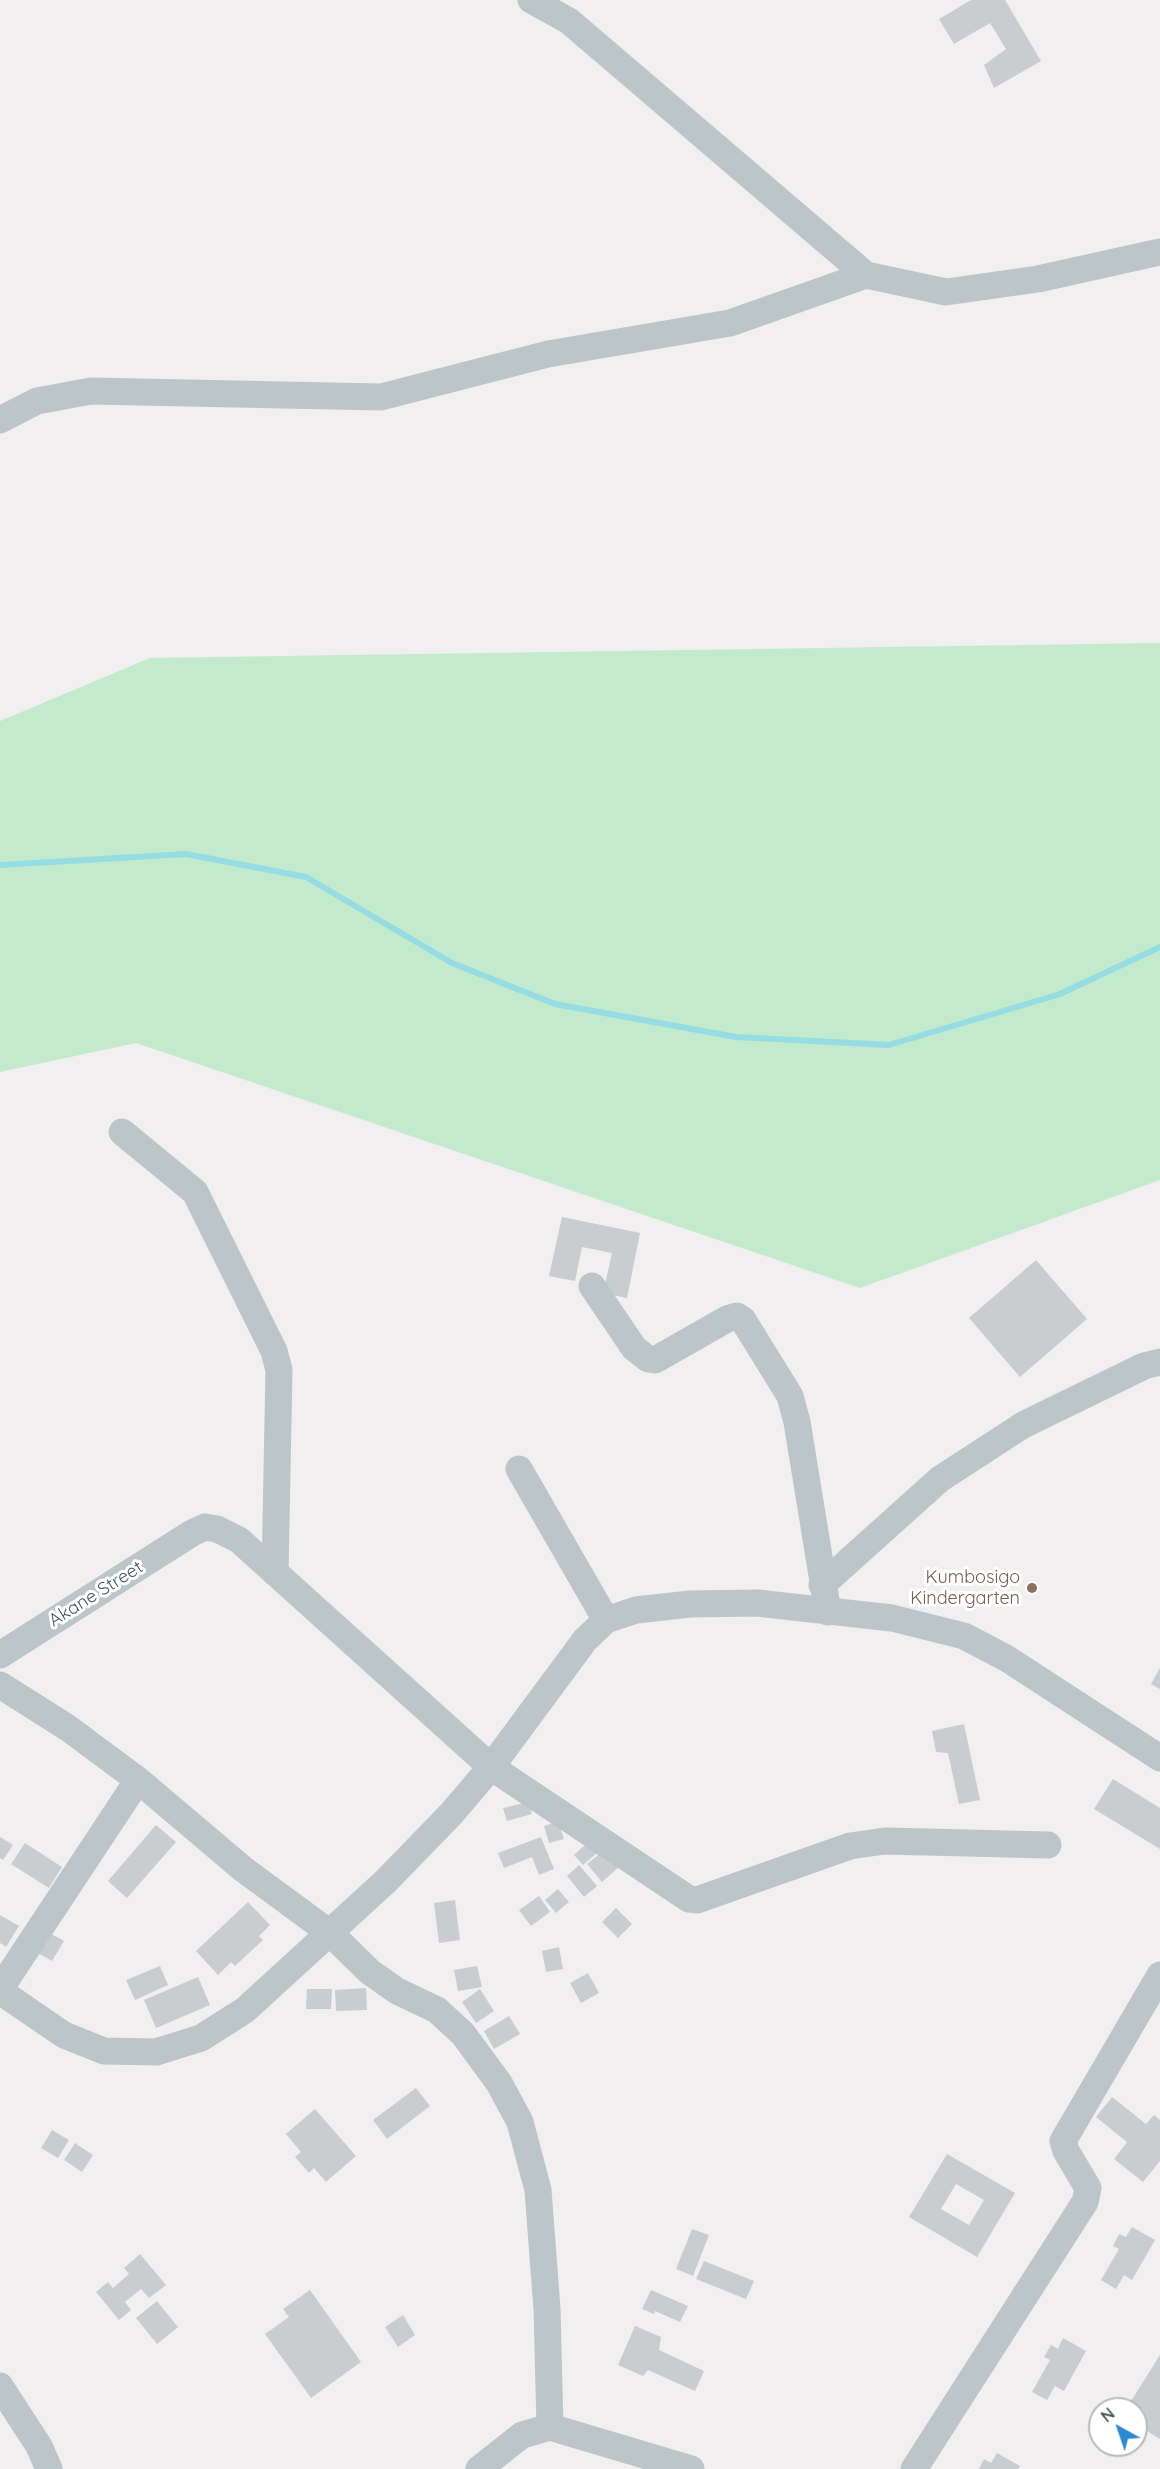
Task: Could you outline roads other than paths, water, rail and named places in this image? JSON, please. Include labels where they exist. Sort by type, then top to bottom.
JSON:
[{"type":"street","points":[[531,0],[569,21],[866,275],[946,291],[1038,279],[1160,252]]},
{"type":"street","points":[[0,420],[37,402],[91,391],[381,397],[548,354],[730,323],[866,275]]},
{"type":"street","points":[[122,1132],[195,1192],[274,1351],[279,1370],[275,1574],[491,1767],[689,1899],[698,1900],[850,1846],[885,1840],[1048,1845]]},
{"type":"street","points":[[592,1286],[634,1348],[648,1359],[655,1360],[727,1319],[736,1316],[743,1320],[790,1396],[797,1422],[828,1612]]},
{"type":"street","points":[[822,1585],[940,1479],[1023,1425],[1144,1366],[1160,1362]]},
{"type":"street","points":[[519,1469],[606,1620]]},
{"type":"street","name":"Akane Street","points":[[0,1655],[205,1527],[226,1533],[239,1540],[275,1574]]},
{"type":"street","points":[[138,1780],[0,1990],[64,2035],[104,2051],[156,2052],[201,2038],[245,2010],[330,1933],[416,1850],[491,1767],[585,1640],[606,1620],[636,1610],[690,1604],[757,1603],[892,1618],[964,1636],[1006,1658],[1160,1758]]},
{"type":"street","points":[[0,1685],[68,1728],[138,1780],[243,1869],[330,1933],[370,1971],[397,1991],[437,2010],[463,2034],[499,2083],[520,2122],[538,2190],[547,2309],[550,2427]]},
{"type":"street","points":[[914,2469],[1084,2202],[1088,2188],[1066,2151],[1063,2141],[1160,1975]]},
{"type":"street","points":[[0,2386],[39,2446],[49,2469]]},
{"type":"street","points":[[479,2469],[522,2435],[550,2427],[691,2469]]},
{"type":"waterway","points":[[0,865],[186,854],[306,877],[452,963],[555,1004],[736,1037],[889,1045],[1060,994],[1160,947]]},
{"type":"place","name":"Kumbosigo Kindergarten","points":[[1032,1588]]}]
